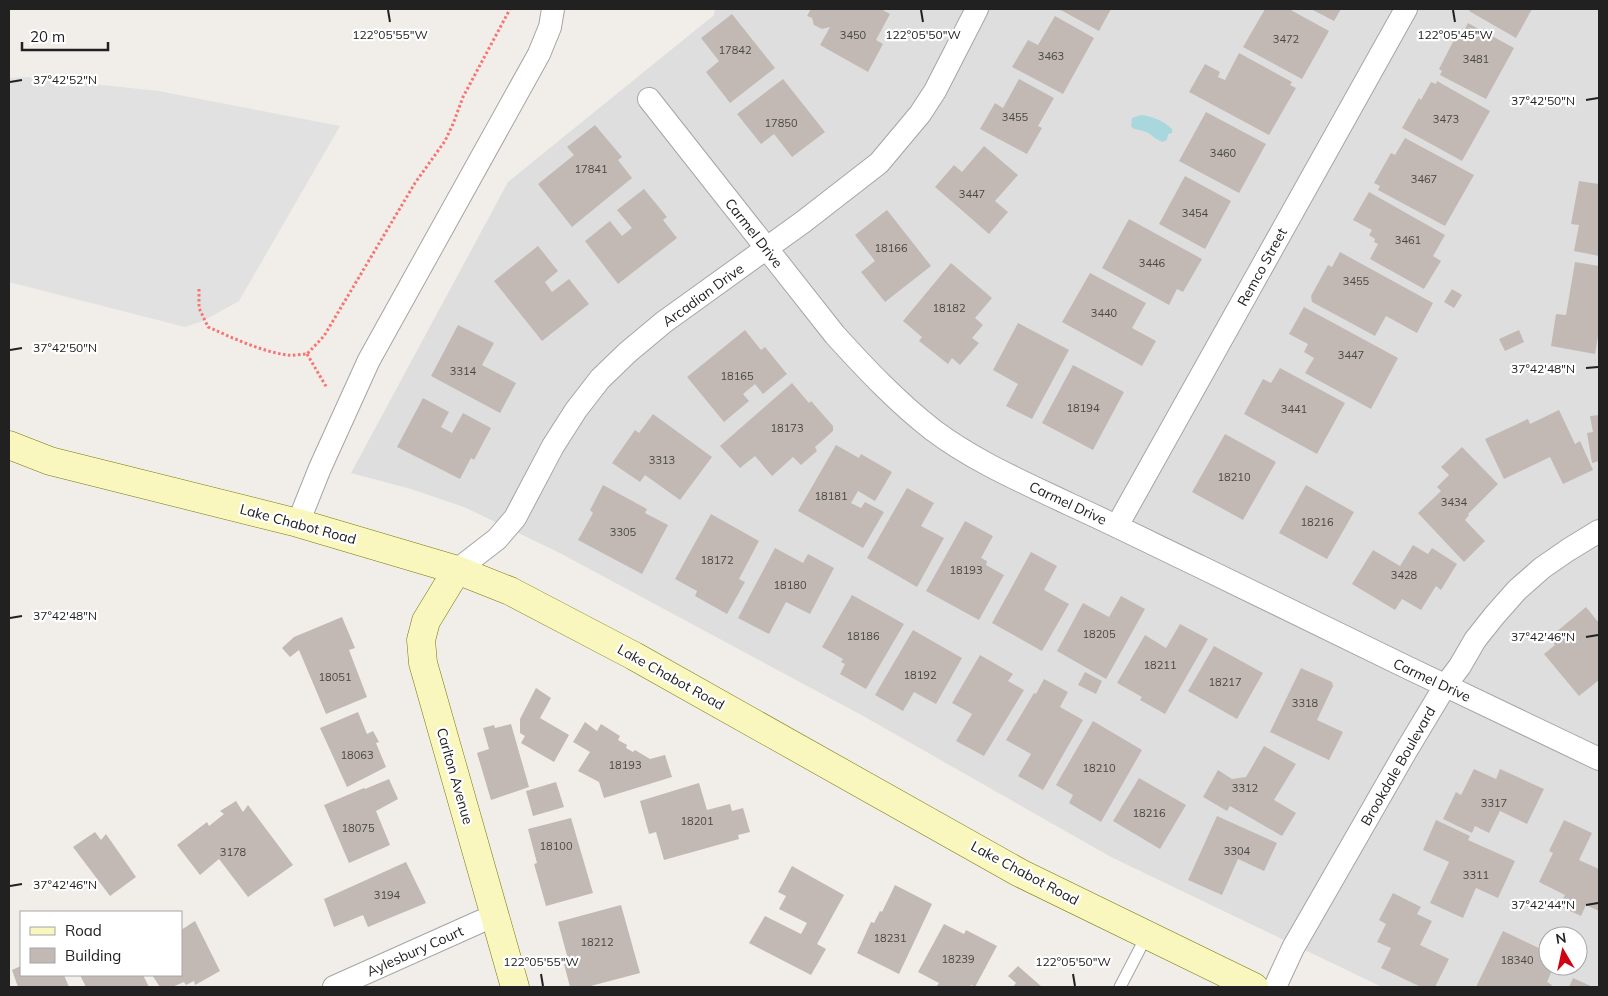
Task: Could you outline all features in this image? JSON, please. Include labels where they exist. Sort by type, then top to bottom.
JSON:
[{"type":"main road","name":"Lake Chabot Road","points":[[9,445],[50,461],[298,523],[457,570],[510,591],[634,656],[1020,873],[1254,987]]},
{"type":"main road","name":"Lake Chabot Road","points":[[9,459],[50,461]]},
{"type":"main road","name":"Carlton Avenue","points":[[457,570],[426,621],[421,640],[423,663],[515,987]]},
{"type":"street","points":[[298,523],[320,468],[369,360],[539,54],[550,27],[553,9]]},
{"type":"street","name":"Arcadian Drive","points":[[457,570],[497,539],[515,518],[553,446],[576,410],[600,379],[628,352],[664,322],[842,193],[886,155],[920,114],[935,91],[977,9]]},
{"type":"street","name":"Remco Street","points":[[1117,526],[1406,9]]},
{"type":"street","name":"Carmel Drive","points":[[649,99],[835,335],[894,397],[933,430],[962,449],[1017,479],[1599,759]]},
{"type":"street","name":"Brookdale Boulevard","points":[[1275,987],[1293,948],[1445,686],[1494,616],[1517,590],[1542,568],[1599,531]]},
{"type":"street","name":"Aylesbury Court","points":[[334,987],[495,915]]},
{"type":"lane","points":[[1120,987],[1147,935]]},
{"type":"path","points":[[199,289],[199,308],[208,327],[265,349],[288,355],[307,354],[324,336],[415,183],[445,140],[463,97],[510,9]]},
{"type":"shaded area","points":[[715,9],[1599,9],[1599,987],[1382,987],[1111,857],[865,717],[558,552],[464,507],[411,489],[351,473],[508,182],[714,15]]},
{"type":"shaded area","points":[[29,77],[158,91],[340,126],[239,301],[203,321],[185,327],[9,282],[9,78]]},
{"type":"water","points":[[1141,115],[1158,119],[1172,129],[1172,133],[1168,134],[1167,140],[1160,141],[1146,132],[1132,128],[1132,118]]},
{"type":"building","points":[[811,9],[881,9],[890,14],[876,40],[883,44],[868,72],[820,45],[830,27],[822,29],[814,25],[812,18],[807,16]]},
{"type":"building","points":[[1059,9],[1111,9],[1099,31]]},
{"type":"building","points":[[1265,9],[1289,9],[1329,31],[1302,79],[1243,47]]},
{"type":"building","points":[[1311,9],[1341,9],[1334,21]]},
{"type":"building","points":[[1470,9],[1532,9],[1516,38],[1469,11]]},
{"type":"building","points":[[732,14],[775,68],[730,103],[706,72],[719,61],[701,38]]},
{"type":"building","points":[[1055,16],[1094,38],[1063,94],[1012,67],[1028,40],[1038,45]]},
{"type":"building","points":[[1468,23],[1514,48],[1486,99],[1440,75],[1442,71],[1439,69],[1456,36],[1460,38]]},
{"type":"building","points":[[1239,53],[1292,82],[1290,85],[1296,88],[1269,135],[1189,92],[1205,64],[1220,72],[1218,77],[1225,80]]},
{"type":"building","points":[[783,79],[825,132],[792,157],[774,134],[761,144],[737,114]]},
{"type":"building","points":[[1019,79],[1054,98],[1038,126],[1042,128],[1027,154],[980,129],[995,103],[1003,108]]},
{"type":"building","points":[[1437,81],[1490,111],[1462,161],[1402,128],[1419,98],[1421,100],[1431,82],[1436,84]]},
{"type":"building","points":[[1206,112],[1266,144],[1239,193],[1179,161]]},
{"type":"building","points":[[595,125],[622,157],[618,160],[632,178],[572,227],[538,184],[574,155],[567,147]]},
{"type":"building","points":[[1405,138],[1474,175],[1445,226],[1378,190],[1380,186],[1374,183],[1391,153],[1395,155]]},
{"type":"building","points":[[984,146],[1018,175],[995,201],[1008,212],[989,234],[935,187],[954,165],[962,172]]},
{"type":"building","points":[[1185,176],[1231,201],[1205,249],[1159,224]]},
{"type":"building","points":[[1579,181],[1599,184],[1599,256],[1574,251],[1579,225],[1571,224]]},
{"type":"building","points":[[644,189],[667,217],[663,220],[677,238],[618,284],[585,241],[610,221],[622,236],[632,228],[617,210]]},
{"type":"building","points":[[1369,192],[1445,235],[1433,256],[1441,261],[1424,289],[1370,259],[1378,244],[1369,235],[1372,230],[1353,220]]},
{"type":"building","points":[[887,210],[931,266],[885,302],[861,272],[875,261],[855,235]]},
{"type":"building","points":[[1129,219],[1202,259],[1183,292],[1177,289],[1169,305],[1102,268]]},
{"type":"building","points":[[538,246],[558,271],[545,282],[552,292],[569,279],[589,304],[542,341],[494,281]]},
{"type":"building","points":[[1340,252],[1433,303],[1417,333],[1386,316],[1375,336],[1312,302],[1311,296],[1328,265],[1332,267]]},
{"type":"building","points":[[1575,262],[1599,266],[1599,330],[1595,354],[1551,346],[1556,314],[1566,315]]},
{"type":"building","points":[[951,263],[992,298],[975,318],[983,325],[972,338],[979,343],[960,365],[952,358],[948,364],[919,341],[922,337],[903,321]]},
{"type":"building","points":[[1090,273],[1146,303],[1132,328],[1156,341],[1142,366],[1062,322]]},
{"type":"building","points":[[1452,289],[1462,295],[1454,308],[1444,302]]},
{"type":"building","points":[[1304,307],[1398,358],[1371,409],[1305,373],[1314,358],[1304,352],[1308,344],[1289,334]]},
{"type":"building","points":[[1018,323],[1069,350],[1032,419],[1006,406],[1018,384],[993,370]]},
{"type":"building","points":[[458,325],[494,343],[482,365],[516,383],[500,413],[431,376]]},
{"type":"building","points":[[745,330],[761,350],[765,347],[787,374],[763,394],[755,384],[743,394],[749,401],[724,422],[687,377]]},
{"type":"building","points":[[1519,330],[1524,342],[1505,351],[1499,339]]},
{"type":"building","points":[[1073,365],[1124,392],[1093,450],[1042,423]]},
{"type":"building","points":[[1280,368],[1345,403],[1317,454],[1244,414],[1263,379],[1271,383]]},
{"type":"building","points":[[792,383],[833,426],[833,431],[815,447],[817,451],[801,465],[793,457],[772,476],[755,456],[740,468],[720,446]]},
{"type":"building","points":[[423,398],[449,412],[441,427],[452,433],[463,413],[491,428],[474,460],[471,458],[460,479],[397,447]]},
{"type":"building","points":[[1559,410],[1575,444],[1580,441],[1593,470],[1563,484],[1550,457],[1504,479],[1485,439],[1528,419],[1530,424]]},
{"type":"building","points":[[653,414],[712,457],[680,500],[645,475],[640,482],[612,463],[635,430],[639,433]]},
{"type":"building","points":[[1599,415],[1599,461],[1592,463],[1587,433],[1593,432],[1590,416]]},
{"type":"building","points":[[1225,434],[1276,462],[1243,520],[1192,492]]},
{"type":"building","points":[[836,445],[859,458],[861,454],[892,472],[875,501],[858,491],[851,503],[861,508],[865,502],[884,512],[863,548],[798,511]]},
{"type":"building","points":[[1462,447],[1498,484],[1468,514],[1465,520],[1485,541],[1464,562],[1418,513],[1441,491],[1437,487],[1449,475],[1441,467]]},
{"type":"building","points":[[603,485],[647,509],[645,513],[668,525],[642,574],[578,540],[593,513],[590,510]]},
{"type":"building","points":[[1306,485],[1354,512],[1327,559],[1279,533]]},
{"type":"building","points":[[907,488],[934,503],[921,526],[944,538],[917,587],[867,558]]},
{"type":"building","points":[[711,514],[759,541],[739,579],[745,582],[727,614],[695,596],[697,591],[675,579]]},
{"type":"building","points":[[965,521],[993,536],[981,558],[987,561],[986,565],[1004,575],[979,620],[926,591]]},
{"type":"building","points":[[1413,545],[1428,554],[1432,548],[1457,564],[1441,590],[1436,586],[1421,610],[1402,599],[1395,610],[1352,584],[1373,550],[1400,566]]},
{"type":"building","points":[[775,548],[803,563],[808,554],[834,568],[810,614],[786,602],[769,634],[738,618]]},
{"type":"building","points":[[1031,552],[1057,566],[1044,590],[1069,604],[1042,651],[992,623]]},
{"type":"building","points":[[852,595],[904,624],[866,689],[840,674],[845,664],[841,662],[843,659],[822,647]]},
{"type":"building","points":[[1121,596],[1145,609],[1106,679],[1057,651],[1083,603],[1109,617]]},
{"type":"building","points":[[1586,607],[1599,623],[1599,680],[1579,696],[1544,654],[1555,645],[1549,638]]},
{"type":"building","points":[[342,617],[355,648],[349,650],[367,697],[326,714],[299,650],[290,657],[282,648],[294,637]]},
{"type":"building","points":[[1180,624],[1208,639],[1165,714],[1140,700],[1142,697],[1117,683],[1145,635],[1166,648]]},
{"type":"building","points":[[913,630],[962,658],[936,704],[914,692],[903,711],[875,695]]},
{"type":"building","points":[[1214,646],[1263,673],[1237,719],[1188,691]]},
{"type":"building","points":[[980,655],[1013,674],[1008,681],[1024,690],[984,756],[956,741],[972,714],[952,703]]},
{"type":"building","points":[[1301,668],[1332,682],[1333,686],[1317,720],[1343,732],[1329,760],[1270,732]]},
{"type":"building","points":[[1085,672],[1102,681],[1096,694],[1078,685]]},
{"type":"building","points":[[1044,679],[1068,692],[1060,707],[1083,720],[1043,790],[1018,776],[1031,754],[1006,740]]},
{"type":"building","points":[[536,688],[551,698],[540,718],[569,735],[554,762],[521,743],[525,736],[520,733],[520,719]]},
{"type":"building","points":[[358,712],[367,734],[373,731],[379,742],[376,743],[386,767],[347,787],[320,728]]},
{"type":"building","points":[[1093,721],[1142,750],[1101,822],[1069,803],[1073,795],[1056,785]]},
{"type":"building","points":[[585,722],[597,731],[601,724],[620,736],[618,740],[627,745],[626,748],[633,752],[635,750],[650,759],[665,755],[672,777],[604,798],[599,782],[578,771],[590,752],[573,742]]},
{"type":"building","points":[[511,724],[529,787],[491,800],[477,753],[489,749],[483,728],[494,725],[495,728]]},
{"type":"building","points":[[1264,746],[1296,764],[1274,800],[1296,813],[1282,836],[1230,806],[1227,811],[1203,797],[1218,770],[1232,779],[1246,777]]},
{"type":"building","points":[[1474,769],[1496,779],[1500,769],[1544,789],[1527,824],[1500,811],[1489,833],[1475,826],[1472,833],[1443,819],[1456,792],[1461,795]]},
{"type":"building","points":[[1139,778],[1186,805],[1160,849],[1113,821]]},
{"type":"building","points":[[389,779],[398,799],[376,811],[390,845],[349,863],[324,805]]},
{"type":"building","points":[[556,782],[564,807],[533,816],[526,791]]},
{"type":"building","points":[[699,783],[707,810],[730,804],[732,811],[743,808],[750,832],[738,835],[739,839],[664,860],[656,832],[649,834],[640,801]]},
{"type":"building","points":[[236,801],[243,812],[248,805],[293,865],[248,897],[219,859],[200,875],[177,845],[207,822],[209,826],[224,814],[220,811]]},
{"type":"building","points":[[1217,816],[1277,843],[1264,871],[1238,859],[1222,895],[1188,880]]},
{"type":"building","points":[[571,818],[593,893],[546,906],[534,864],[537,863],[528,829]]},
{"type":"building","points":[[1436,820],[1470,836],[1468,840],[1515,861],[1498,898],[1476,888],[1463,918],[1430,903],[1449,862],[1423,850]]},
{"type":"building","points":[[1564,820],[1592,833],[1579,860],[1599,869],[1599,911],[1586,905],[1581,916],[1559,906],[1565,895],[1539,882],[1553,853],[1549,851]]},
{"type":"building","points":[[95,832],[101,840],[106,834],[136,877],[110,896],[73,847]]},
{"type":"building","points":[[406,862],[426,903],[368,927],[363,915],[334,927],[324,899]]},
{"type":"building","points":[[792,866],[844,895],[817,944],[826,949],[811,975],[749,943],[765,916],[801,934],[807,923],[779,909],[786,896],[778,892]]},
{"type":"building","points":[[895,885],[932,904],[899,974],[857,953],[871,922],[874,923],[880,911],[882,912]]},
{"type":"building","points":[[1393,893],[1421,907],[1417,914],[1432,921],[1420,945],[1449,959],[1435,987],[1421,987],[1381,968],[1391,948],[1377,942],[1386,924],[1379,920]]},
{"type":"building","points":[[621,905],[640,973],[587,987],[570,987],[564,964],[569,963],[558,922]]},
{"type":"building","points":[[195,921],[220,971],[195,985],[194,981],[186,985],[184,982],[172,987],[160,987],[153,976],[182,976],[182,929]]},
{"type":"building","points":[[944,924],[964,934],[966,930],[997,946],[975,987],[971,985],[970,987],[940,987],[937,986],[939,983],[918,972]]},
{"type":"building","points":[[1503,931],[1538,948],[1538,976],[1550,976],[1547,982],[1552,985],[1551,987],[1476,987]]},
{"type":"building","points":[[20,966],[20,976],[64,976],[69,987],[18,987],[12,970]]},
{"type":"building","points":[[1018,966],[1042,987],[1013,987],[1016,983],[1008,976]]},
{"type":"building","points":[[80,976],[144,976],[149,987],[86,987]]},
{"type":"building","points":[[1573,978],[1593,987],[1569,987]]}]
